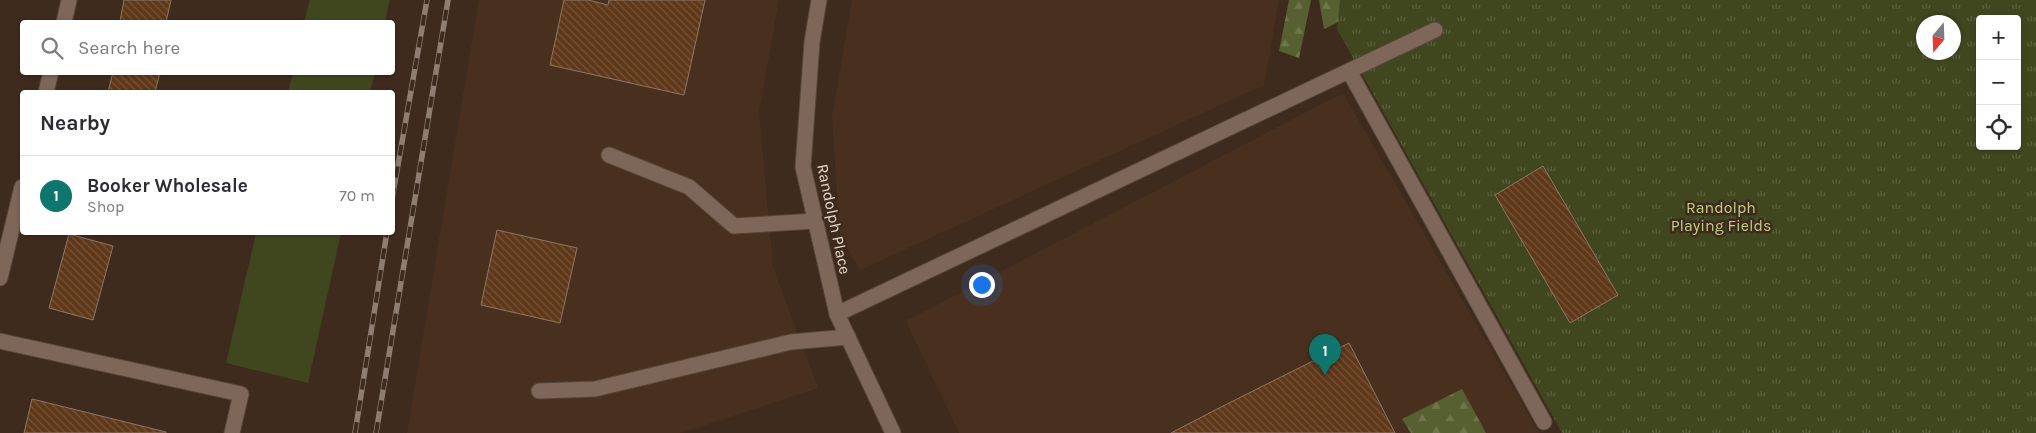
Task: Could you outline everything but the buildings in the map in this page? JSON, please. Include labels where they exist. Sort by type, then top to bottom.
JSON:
[{"type":"street","points":[[64,20],[69,0]]},
{"type":"street","name":"Randolph Place","points":[[819,0],[812,42],[803,167],[837,314],[893,433]]},
{"type":"street","points":[[837,314],[1435,30]]},
{"type":"street","points":[[1349,71],[1544,422]]},
{"type":"street","points":[[46,90],[50,75]]},
{"type":"street","points":[[608,155],[689,188],[734,226],[815,221]]},
{"type":"street","points":[[0,278],[20,196]]},
{"type":"street","points":[[538,391],[594,389],[792,342],[848,336]]},
{"type":"street","points":[[0,341],[241,394],[232,433]]},
{"type":"shaded area","points":[[479,0],[779,0],[759,112],[773,267],[818,388],[681,433],[407,433]]},
{"type":"shaded area","points":[[852,0],[1279,0],[1264,85],[860,270],[840,236],[832,117]]},
{"type":"shaded area","points":[[1343,93],[1539,433],[959,433],[906,321]]},
{"type":"green space","points":[[310,0],[390,0],[385,20],[305,20]]},
{"type":"green space","points":[[1289,0],[1311,0],[1299,58],[1279,51]]},
{"type":"green space","points":[[1319,0],[1384,0],[1324,29]]},
{"type":"green space","name":"Randolph Playing Fields","points":[[1340,0],[2036,0],[2036,433],[1562,433],[1337,29]]},
{"type":"green space","points":[[292,75],[374,75],[371,90],[288,90]]},
{"type":"green space","points":[[256,235],[341,235],[308,383],[226,363]]},
{"type":"green space","points":[[1462,389],[1486,433],[1411,433],[1402,419]]},
{"type":"railway","points":[[395,182],[427,0]]},
{"type":"railway","points":[[376,433],[448,0]]},
{"type":"railway","points":[[355,433],[387,235]]},
{"type":"place","name":"Booker Wholesale","points":[[1325,375]]}]
